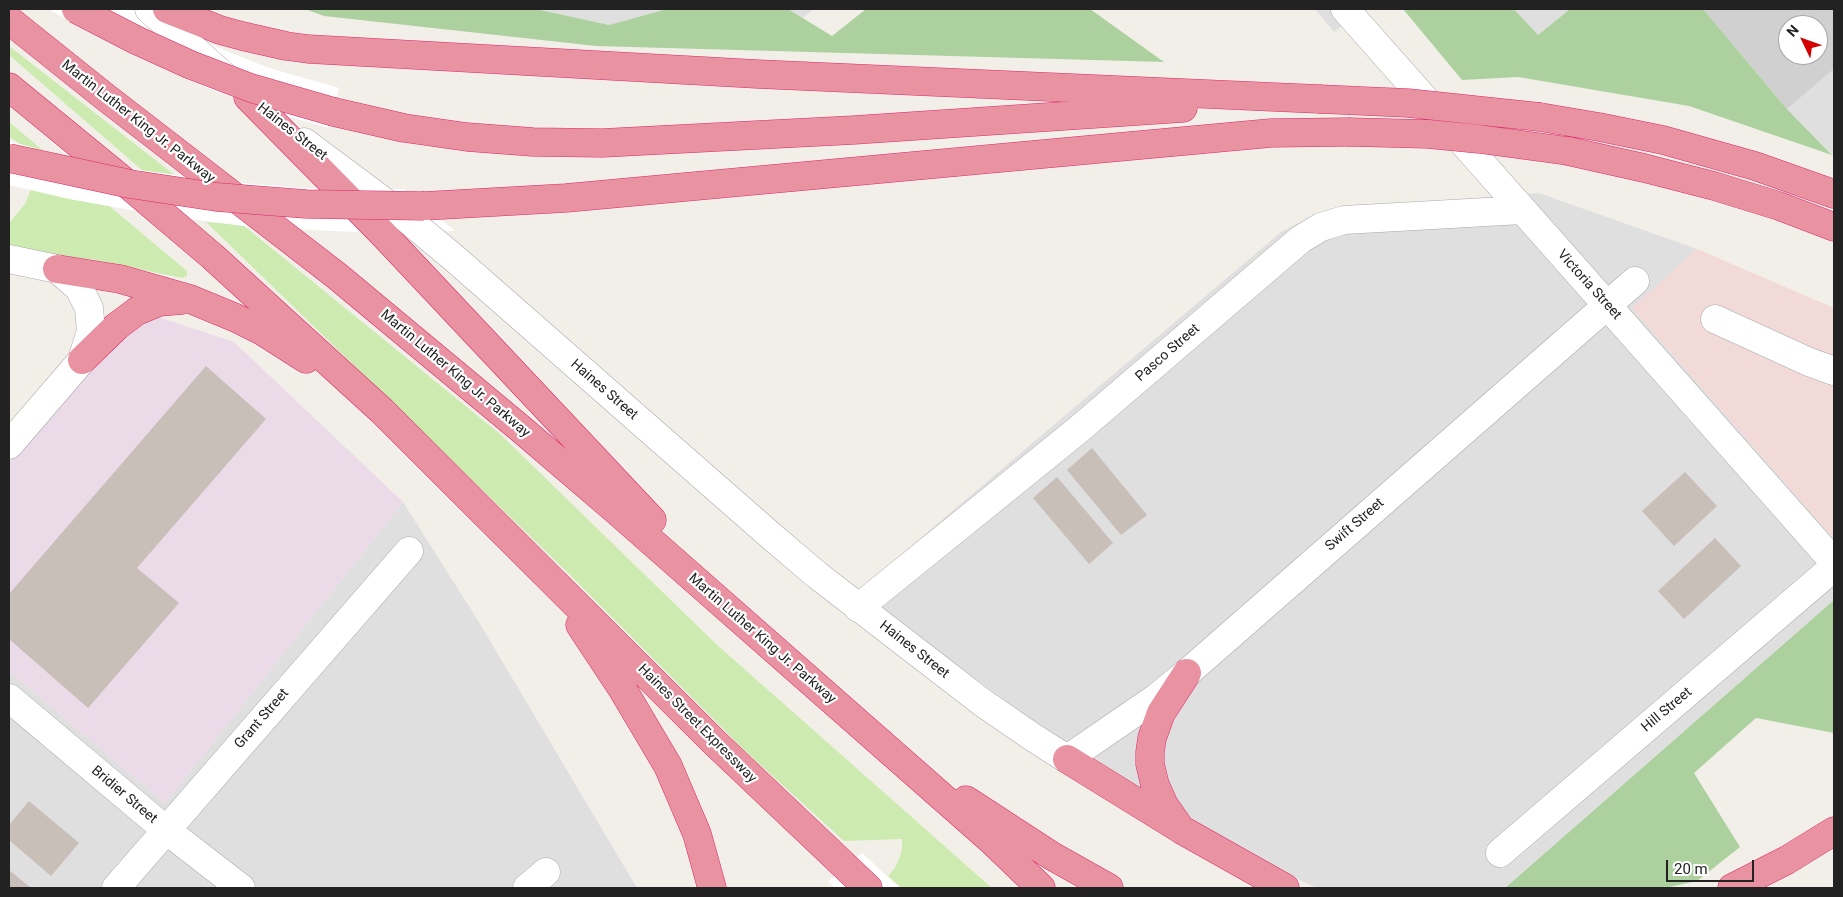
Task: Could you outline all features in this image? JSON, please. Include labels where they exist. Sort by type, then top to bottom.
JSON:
[{"type":"highway","points":[[76,9],[136,40],[191,65],[265,93],[334,112],[404,128],[467,137],[533,142],[602,143],[854,130],[1319,99]]},
{"type":"highway","points":[[167,9],[220,30],[286,46],[308,49],[757,74],[1408,103],[1540,118],[1599,127],[1663,140],[1740,162],[1834,194]]},
{"type":"highway","name":"Martin Luther King Jr. Parkway","points":[[9,20],[97,91],[338,276],[618,512],[886,747]]},
{"type":"highway","points":[[9,87],[212,256],[382,411],[530,558],[599,654],[656,742],[688,810],[704,856],[712,888]]},
{"type":"highway","points":[[248,97],[383,234],[767,644]]},
{"type":"highway","points":[[9,158],[130,184],[216,197],[306,204],[424,206],[566,198],[1271,133],[1428,134],[1568,151],[1636,166],[1714,186],[1779,206],[1834,226]]},
{"type":"highway","points":[[57,269],[120,279],[190,299],[220,310],[262,331],[382,411]]},
{"type":"highway","points":[[82,360],[117,326],[138,311],[159,302],[190,299]]},
{"type":"highway","name":"Haines Street Expressway","points":[[530,558],[714,742],[868,888]]},
{"type":"highway","points":[[1182,830],[1159,795],[1152,775],[1150,752],[1152,738],[1161,713],[1187,673]]},
{"type":"highway","points":[[886,747],[990,839],[1050,888]]},
{"type":"highway","points":[[886,747],[1052,856],[1109,888]]},
{"type":"highway","points":[[1068,759],[1182,830],[1285,888]]},
{"type":"highway","points":[[1732,888],[1787,860],[1834,831]]},
{"type":"highway","points":[[990,839],[1041,888]]},
{"type":"street","name":"Haines Street","points":[[149,9],[248,97],[406,218],[454,258],[770,536],[858,608],[983,703],[1068,759]]},
{"type":"street","name":"Victoria Street","points":[[1344,9],[1834,562]]},
{"type":"street","name":"Pasco Street","points":[[858,608],[1078,430],[1301,238],[1321,226],[1344,220],[1522,210]]},
{"type":"street","points":[[9,259],[57,269],[79,288],[89,308],[91,332],[82,360],[9,445]]},
{"type":"street","name":"Swift Street","points":[[1068,759],[1156,698],[1187,673],[1635,281]]},
{"type":"street","points":[[1715,319],[1809,362],[1834,371]]},
{"type":"street","name":"Grant Street","points":[[116,888],[409,551]]},
{"type":"street","name":"Hill Street","points":[[1500,853],[1834,568]]},
{"type":"street","name":"Bridier Street","points":[[9,698],[166,830],[241,888]]},
{"type":"shaded area","points":[[536,9],[667,9],[609,25]]},
{"type":"shaded area","points":[[788,9],[814,9],[803,18]]},
{"type":"shaded area","points":[[1315,9],[1366,9],[1334,32]]},
{"type":"shaded area","points":[[1514,9],[1570,9],[1538,35]]},
{"type":"shaded area","points":[[1703,9],[1834,9],[1834,69],[1787,109]]},
{"type":"shaded area","points":[[1834,69],[1834,156],[1787,109]]},
{"type":"shaded area","points":[[1539,193],[1697,249],[1633,309],[1834,539],[1834,600],[1505,888],[1317,888],[1289,875],[1131,784],[1042,727],[857,592],[1281,232],[1323,211]]},
{"type":"shaded area","points":[[1697,249],[1834,308],[1834,539],[1632,308]]},
{"type":"shaded area","points":[[152,315],[234,342],[403,502],[165,803],[9,671],[9,463],[122,332]]},
{"type":"shaded area","points":[[403,502],[477,619],[637,888],[9,888],[9,671],[165,803]]},
{"type":"green space","points":[[305,9],[536,9],[609,25],[667,9],[788,9],[832,36],[866,9],[1090,9],[1164,62],[596,46],[324,16]]},
{"type":"green space","points":[[1403,9],[1514,9],[1538,35],[1570,9],[1703,9],[1787,109],[1832,155],[1689,106],[1518,77],[1462,80]]},
{"type":"green space","points":[[9,46],[176,176],[143,171],[9,55]]},
{"type":"green space","points":[[9,122],[187,271],[187,276],[182,278],[91,259],[72,262],[9,252],[9,223],[25,204],[35,180],[23,148],[9,137]]},
{"type":"green space","points":[[206,222],[243,225],[500,434],[715,643],[992,888],[902,888],[888,876],[895,868],[900,857],[902,839],[844,841],[743,749],[567,572]]},
{"type":"green space","points":[[1834,600],[1834,733],[1756,718],[1694,773],[1740,847],[1697,881],[1665,888],[1505,888]]},
{"type":"pier","points":[[48,9],[130,9],[167,27],[269,68],[339,88],[329,128],[290,117],[207,88],[122,49]]},
{"type":"pier","points":[[9,141],[53,153],[139,170],[222,181],[300,188],[404,189],[455,231],[356,232],[251,227],[153,214],[69,199],[9,185]]},
{"type":"pier","points":[[862,853],[900,888],[835,888],[828,881]]},
{"type":"building","points":[[206,366],[266,419],[137,568],[179,603],[88,708],[9,639],[9,594]]},
{"type":"building","points":[[1092,448],[1147,515],[1121,535],[1067,470]]},
{"type":"building","points":[[1685,472],[1717,506],[1674,546],[1642,511]]},
{"type":"building","points":[[1057,477],[1113,543],[1089,564],[1033,498]]},
{"type":"building","points":[[1715,538],[1741,566],[1684,619],[1658,591]]},
{"type":"building","points":[[29,801],[79,843],[51,876],[9,840],[9,825]]},
{"type":"building","points":[[9,870],[31,888],[9,888]]}]
